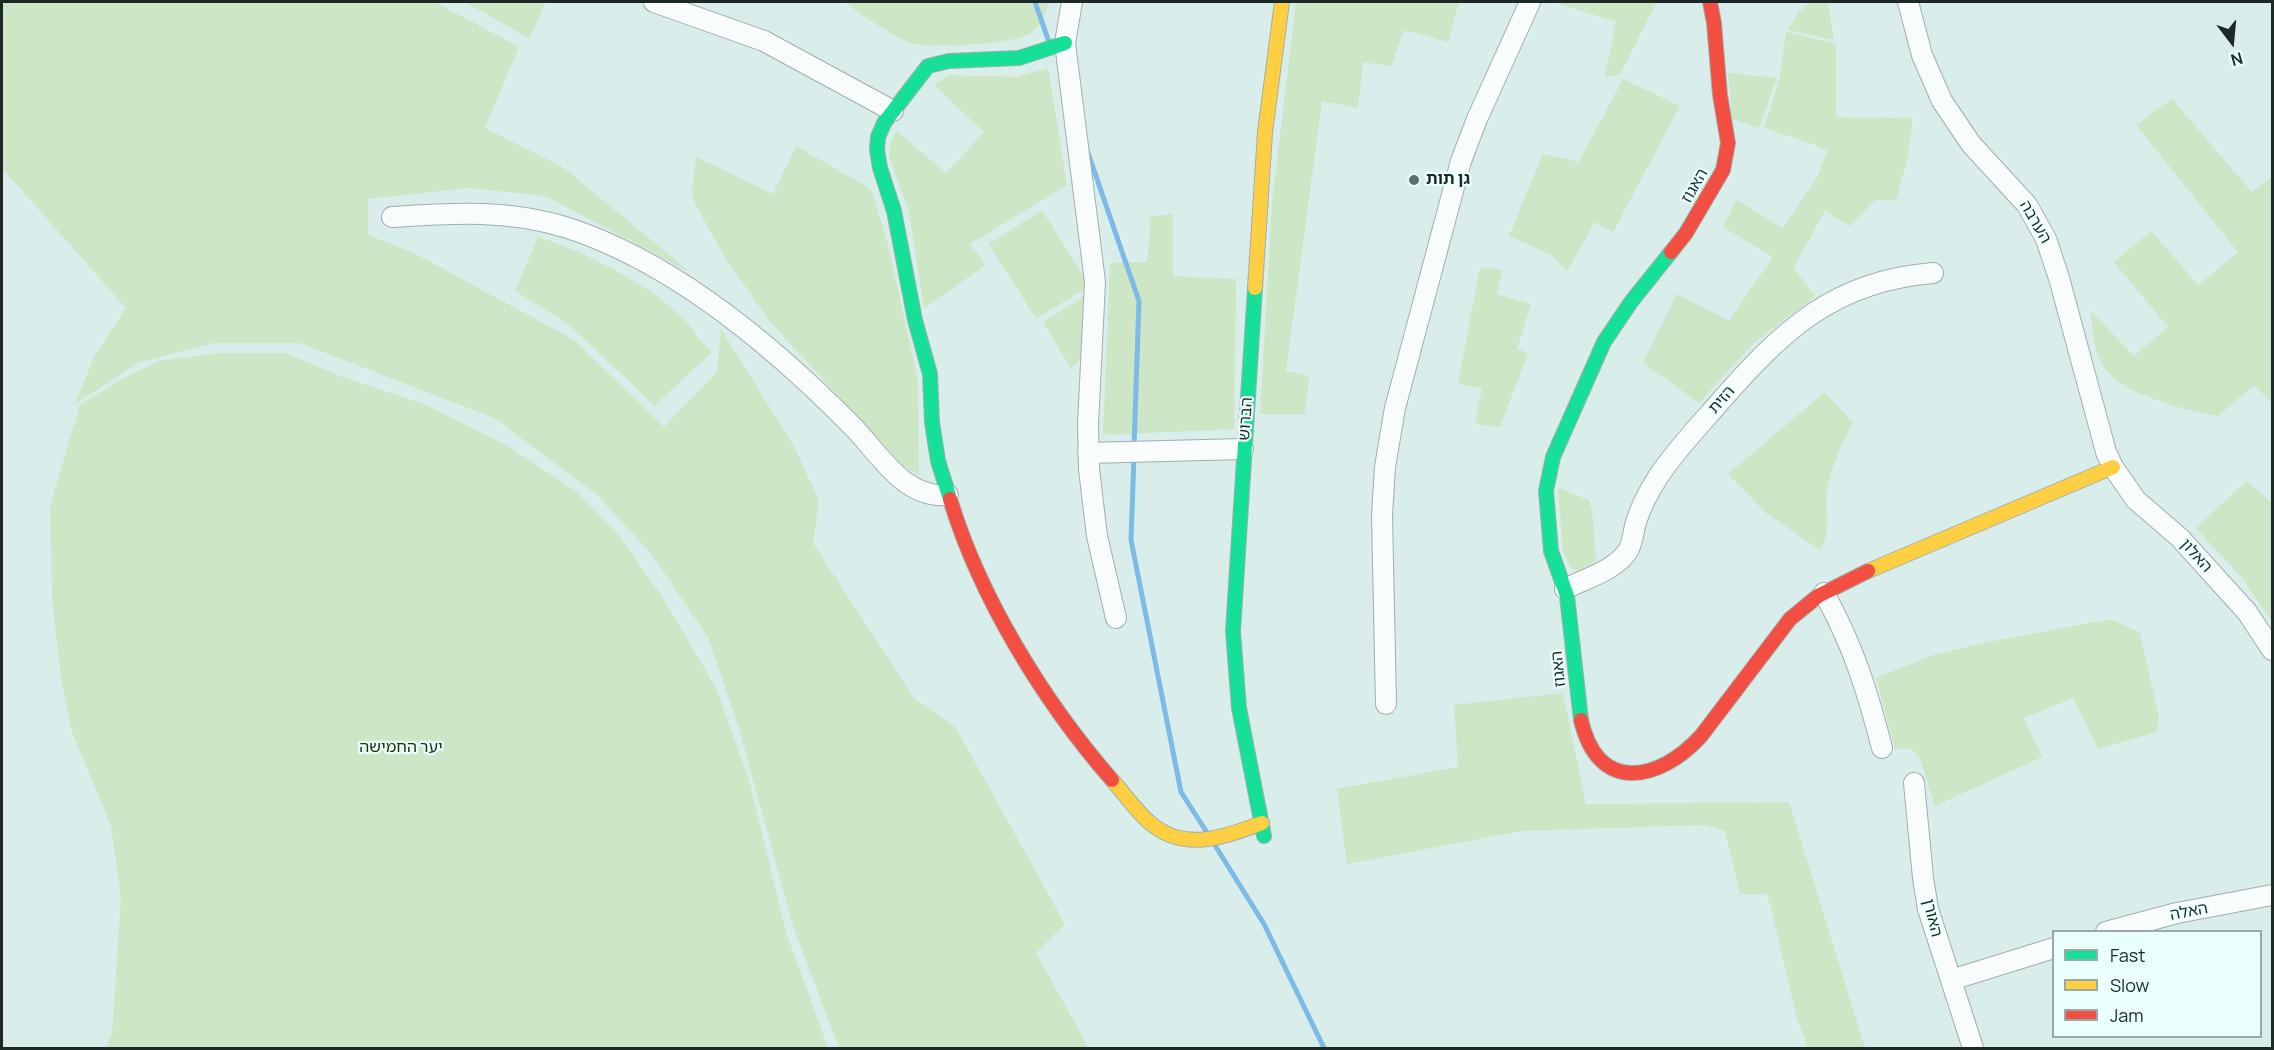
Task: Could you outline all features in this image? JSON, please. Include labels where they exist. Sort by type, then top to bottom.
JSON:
[{"type":"street","points":[[654,2],[764,41],[893,111]]},
{"type":"street","points":[[1072,2],[1065,43],[1095,282],[1088,453],[1090,492],[1097,536],[1116,618]]},
{"type":"street","name":"הברוש","points":[[948,495],[987,591],[1040,686],[1088,754],[1149,822],[1180,839],[1202,841],[1263,830],[1239,710],[1233,647],[1234,591],[1265,132],[1282,2]]},
{"type":"street","points":[[1386,704],[1382,515],[1386,467],[1395,408],[1461,161],[1477,119],[1530,2]]},
{"type":"street","name":"האגוז","points":[[1710,2],[1720,95],[1728,143],[1726,161],[1718,181],[1690,228],[1631,302],[1604,342],[1553,457],[1546,482],[1546,507],[1551,551],[1565,589],[1581,720],[1592,752],[1602,763],[1615,770],[1631,773],[1663,767],[1688,750],[1701,736],[1790,619],[1824,593],[1851,578],[2112,467]]},
{"type":"street","name":"הערבה","points":[[1908,2],[1922,55],[1946,108],[1971,144],[2027,205],[2046,239],[2112,467]]},
{"type":"street","points":[[392,217],[455,213],[507,214],[569,228],[617,249],[684,287],[765,346],[835,409],[908,485],[930,495],[948,495],[933,436],[930,374],[915,320],[894,211],[880,168],[877,150],[878,137],[884,123],[928,66],[961,59],[1012,60],[1065,43]]},
{"type":"street","name":"הזית","points":[[1565,589],[1605,569],[1624,556],[1630,546],[1645,500],[1668,462],[1739,380],[1790,330],[1821,307],[1850,292],[1893,278],[1933,273]]},
{"type":"street","points":[[1088,453],[1243,449]]},
{"type":"street","name":"האלון","points":[[2112,467],[2136,500],[2180,538],[2247,612],[2272,650]]},
{"type":"street","points":[[1824,593],[1861,672],[1882,748]]},
{"type":"street","name":"האורן","points":[[1914,783],[1928,909],[1973,1048]]},
{"type":"street","name":"האלה","points":[[2113,930],[2177,913],[2272,896]]},
{"type":"street","points":[[1951,980],[2052,949]]},
{"type":"green space","points":[[2,2],[435,2],[519,47],[485,128],[564,168],[691,273],[546,196],[468,188],[368,199],[368,235],[416,254],[574,340],[664,427],[717,372],[721,329],[795,448],[819,501],[813,543],[914,698],[956,728],[1065,924],[1036,953],[1089,1048],[839,1048],[793,926],[739,728],[709,639],[651,553],[596,494],[494,418],[300,343],[213,343],[140,362],[75,404],[94,357],[126,308],[2,168]]},
{"type":"green space","points":[[465,2],[546,2],[529,38]]},
{"type":"green space","points":[[845,2],[1049,2],[1035,30],[1022,37],[989,43],[931,46],[908,42],[875,24]]},
{"type":"green space","points":[[1296,2],[1459,2],[1448,42],[1404,30],[1391,66],[1363,62],[1358,108],[1322,101],[1286,371],[1309,376],[1305,414],[1260,414],[1272,202]]},
{"type":"green space","points":[[1554,2],[1657,2],[1620,74],[1605,77],[1616,22]]},
{"type":"green space","points":[[1810,2],[1828,2],[1834,40],[1788,30],[1798,13]]},
{"type":"green space","points":[[1786,32],[1836,44],[1836,117],[1913,118],[1907,160],[1896,200],[1875,200],[1850,226],[1825,211],[1793,268],[1816,296],[1756,341],[1699,403],[1643,363],[1677,294],[1729,321],[1773,257],[1723,227],[1737,200],[1783,228],[1818,176],[1827,151],[1764,128],[1780,78]]},
{"type":"green space","points":[[1048,68],[1067,185],[970,244],[986,265],[924,308],[909,212],[889,156],[891,142],[897,131],[946,173],[984,132],[934,85],[949,75],[1015,77]]},
{"type":"green space","points":[[1728,73],[1777,78],[1759,128],[1732,119]]},
{"type":"green space","points":[[1623,79],[1680,106],[1613,232],[1595,222],[1567,271],[1552,255],[1509,236],[1543,154],[1579,162]]},
{"type":"green space","points":[[2172,99],[2252,192],[2272,177],[2272,403],[2254,385],[2218,416],[2152,398],[2120,383],[2108,372],[2100,360],[2090,310],[2134,356],[2168,327],[2114,262],[2151,231],[2198,285],[2238,252],[2136,125]]},
{"type":"green space","points":[[796,146],[871,189],[887,241],[918,380],[919,475],[904,467],[771,323],[724,256],[695,204],[692,192],[696,157],[773,194]]},
{"type":"green space","points":[[1042,210],[1089,286],[1036,319],[989,244]]},
{"type":"green space","points":[[1173,214],[1173,276],[1236,279],[1234,429],[1103,435],[1110,263],[1147,262],[1151,217]]},
{"type":"green space","points":[[538,237],[576,251],[639,284],[674,310],[711,353],[654,406],[565,322],[515,291]]},
{"type":"green space","points":[[1480,267],[1503,270],[1496,294],[1531,304],[1517,349],[1528,353],[1500,427],[1475,424],[1482,388],[1458,384]]},
{"type":"green space","points":[[1091,292],[1085,355],[1071,368],[1043,322]]},
{"type":"green space","name":"יער החמישה","points":[[219,353],[285,353],[345,378],[426,405],[504,444],[577,492],[620,537],[663,598],[716,688],[749,780],[786,932],[828,1048],[105,1048],[112,1034],[121,899],[111,826],[72,732],[61,679],[52,598],[50,506],[80,405],[122,379],[159,361]]},
{"type":"green space","points":[[1825,392],[1853,423],[1838,453],[1830,477],[1827,493],[1826,535],[1820,550],[1766,513],[1728,474]]},
{"type":"green space","points":[[2246,481],[2272,503],[2272,621],[2241,577],[2196,528]]},
{"type":"green space","points":[[1558,488],[1589,500],[1592,511],[1596,561],[1577,571],[1571,568],[1563,552]]},
{"type":"green space","points":[[2111,619],[2140,633],[2159,718],[2157,732],[2098,749],[2073,698],[2024,718],[2042,757],[1935,806],[1921,761],[1912,749],[1895,749],[1876,678],[1933,655],[1983,643]]},
{"type":"green space","points":[[1563,693],[1586,804],[1789,802],[1865,1048],[1808,1048],[1797,1019],[1771,907],[1766,894],[1740,894],[1725,831],[1705,825],[1521,831],[1347,864],[1337,789],[1458,767],[1454,705]]},
{"type":"waterway","points":[[1035,2],[1049,42]]},
{"type":"waterway","points":[[1087,150],[1139,301],[1134,447]]},
{"type":"waterway","points":[[1134,456],[1131,540],[1181,792],[1206,831]]},
{"type":"waterway","points":[[1216,847],[1264,924],[1324,1048]]},
{"type":"traffic: fast","points":[[950,499],[938,461],[932,422],[930,374],[915,320],[894,211],[880,168],[877,150],[878,137],[884,123],[928,66],[949,61],[1019,58],[1065,43]]},
{"type":"traffic: fast","points":[[1581,720],[1567,596],[1551,551],[1546,491],[1553,457],[1604,342],[1631,302],[1671,252]]},
{"type":"traffic: fast","points":[[1255,288],[1233,631],[1239,708],[1264,836]]},
{"type":"traffic: slow","points":[[1255,288],[1265,132],[1282,2]]},
{"type":"traffic: slow","points":[[1868,571],[2113,467]]},
{"type":"traffic: slow","points":[[1112,780],[1149,822],[1162,832],[1176,837],[1190,840],[1219,837],[1262,823]]},
{"type":"traffic: jam","points":[[1671,252],[1686,233],[1723,170],[1728,143],[1720,95],[1710,2]]},
{"type":"traffic: jam","points":[[950,499],[978,574],[1017,647],[1062,717],[1112,780]]},
{"type":"traffic: jam","points":[[1581,720],[1589,744],[1601,760],[1615,770],[1632,773],[1649,771],[1667,763],[1684,752],[1701,736],[1790,619],[1818,596],[1868,571]]},
{"type":"place","name":"גן תות","points":[[1414,180]]}]
